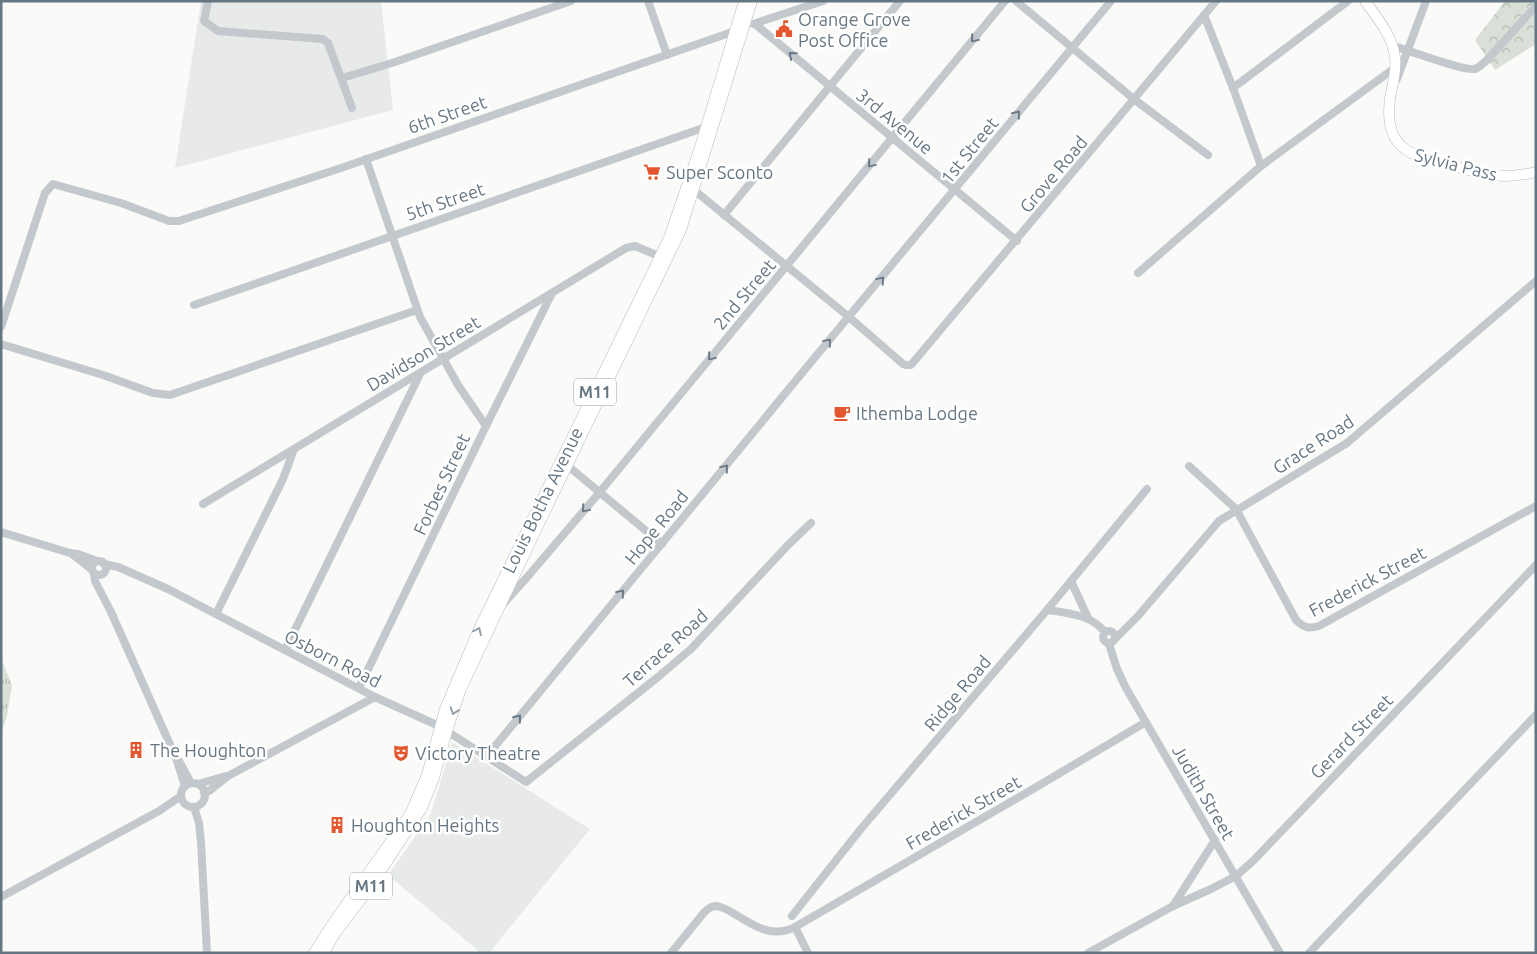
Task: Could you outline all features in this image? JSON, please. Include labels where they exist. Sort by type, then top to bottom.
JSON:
[{"type":"main road","name":"Louis Botha Avenue","points":[[314,953],[410,814],[427,775],[443,729],[488,630],[503,603],[676,241],[694,190],[740,29],[744,1]]},
{"type":"main road","name":"Louis Botha Avenue","points":[[324,953],[419,813],[434,778],[452,689],[478,631],[661,257],[740,29],[752,1]]},
{"type":"main road","points":[[1364,1],[1384,28],[1393,46]]},
{"type":"main road","name":"Sylvia Pass","points":[[1393,46],[1396,67],[1389,117],[1392,130],[1401,146],[1411,154],[1500,177],[1511,177],[1536,172]]},
{"type":"street","points":[[208,1],[204,21],[218,31],[323,39],[331,49],[352,108]]},
{"type":"street","points":[[342,78],[392,63],[571,1]]},
{"type":"street","points":[[648,1],[667,55]]},
{"type":"street","name":"6th Street","points":[[1,327],[45,193],[48,188],[55,184],[121,203],[169,221],[179,222],[823,1]]},
{"type":"street","points":[[724,215],[900,1]]},
{"type":"street","name":"2nd Street","points":[[503,603],[599,493],[1005,1]]},
{"type":"street","points":[[1016,1],[1135,100],[1208,156]]},
{"type":"street","name":"1st Street","points":[[850,317],[1111,1]]},
{"type":"street","name":"Grove Road","points":[[850,317],[903,364],[906,366],[911,365],[1017,241],[1216,1]]},
{"type":"street","points":[[1233,88],[1348,1]]},
{"type":"street","points":[[1392,92],[1426,1]]},
{"type":"street","points":[[1393,46],[1467,69],[1477,68],[1487,60],[1536,6]]},
{"type":"street","points":[[1204,15],[1261,166]]},
{"type":"street","name":"3rd Avenue","points":[[755,24],[1017,241]]},
{"type":"street","points":[[1138,273],[1261,166],[1396,67]]},
{"type":"street","name":"5th Street","points":[[194,305],[706,127]]},
{"type":"street","points":[[366,159],[417,310],[443,360],[486,426]]},
{"type":"street","points":[[694,190],[850,317]]},
{"type":"street","name":"Davidson Street","points":[[203,504],[629,246],[636,246],[661,257]]},
{"type":"street","name":"Grace Road","points":[[1116,638],[1138,616],[1214,526],[1236,509],[1347,443],[1536,282]]},
{"type":"street","name":"Forbes Street","points":[[359,688],[552,293]]},
{"type":"street","points":[[1,344],[103,375],[153,393],[170,395],[417,310]]},
{"type":"street","name":"Hope Road","points":[[487,756],[850,317]]},
{"type":"street","points":[[285,650],[420,374]]},
{"type":"street","points":[[216,614],[283,479],[294,449]]},
{"type":"street","points":[[568,466],[662,544]]},
{"type":"street","points":[[1189,466],[1236,509]]},
{"type":"street","name":"Ridge Road","points":[[792,916],[860,830],[1147,489]]},
{"type":"street","name":"Frederick Street","points":[[1236,509],[1296,620],[1304,627],[1310,628],[1327,621],[1536,506]]},
{"type":"street","name":"Terrace Road","points":[[526,782],[658,678],[691,649],[811,523]]},
{"type":"street","name":"Osborn Road","points":[[1,532],[78,554],[103,567],[121,570],[168,589],[375,697],[443,729],[526,782]]},
{"type":"street","name":"Osborn Road","points":[[70,553],[93,571]]},
{"type":"street","name":"Gerard Street","points":[[1088,953],[1173,906],[1211,890],[1236,876],[1253,861],[1536,565]]},
{"type":"street","points":[[103,567],[92,566],[95,581],[100,588],[176,758],[182,765],[191,785],[204,793]]},
{"type":"street","points":[[93,571],[99,575],[103,567]]},
{"type":"street","points":[[100,588],[103,567]]},
{"type":"street","points":[[1071,581],[1088,618]]},
{"type":"street","points":[[1047,610],[1088,618],[1105,632]]},
{"type":"street","points":[[1111,631],[1115,635],[1116,638],[1113,642],[1109,644],[1104,641],[1105,632],[1111,631]]},
{"type":"street","name":"Judith Street","points":[[1109,644],[1120,676],[1280,953]]},
{"type":"street","points":[[204,793],[228,776],[375,697]]},
{"type":"street","points":[[1309,953],[1536,715]]},
{"type":"street","name":"Frederick Street","points":[[671,953],[702,915],[715,906],[724,908],[760,929],[771,932],[787,931],[1146,722]]},
{"type":"street","points":[[1,896],[182,799],[191,785],[228,776]]},
{"type":"street","points":[[182,799],[190,807],[197,805],[204,797],[204,793]]},
{"type":"street","points":[[197,805],[203,864],[207,953]]},
{"type":"street","name":"Gerard Street","points":[[1173,906],[1215,840]]},
{"type":"street","points":[[795,927],[808,953]]},
{"type":"street","points":[[1318,953],[1319,941]]},
{"type":"shaded area","points":[[201,1],[381,1],[393,110],[175,168]]},
{"type":"shaded area","points":[[452,742],[590,829],[489,953],[481,953],[388,875],[431,814]]},
{"type":"green space","points":[[1505,1],[1536,1],[1536,44],[1495,70],[1475,40]]},
{"type":"green space","points":[[1,658],[12,685],[7,716],[1,734]]},
{"type":"place","name":"Orange Grove Post Office","points":[[784,29]]},
{"type":"place","name":"Super Sconto","points":[[652,172]]},
{"type":"place","name":"Ithemba Lodge","points":[[842,413]]},
{"type":"place","name":"The Houghton","points":[[136,750]]},
{"type":"place","name":"Victory Theatre","points":[[401,753]]},
{"type":"place","name":"Houghton Heights","points":[[337,825]]}]
